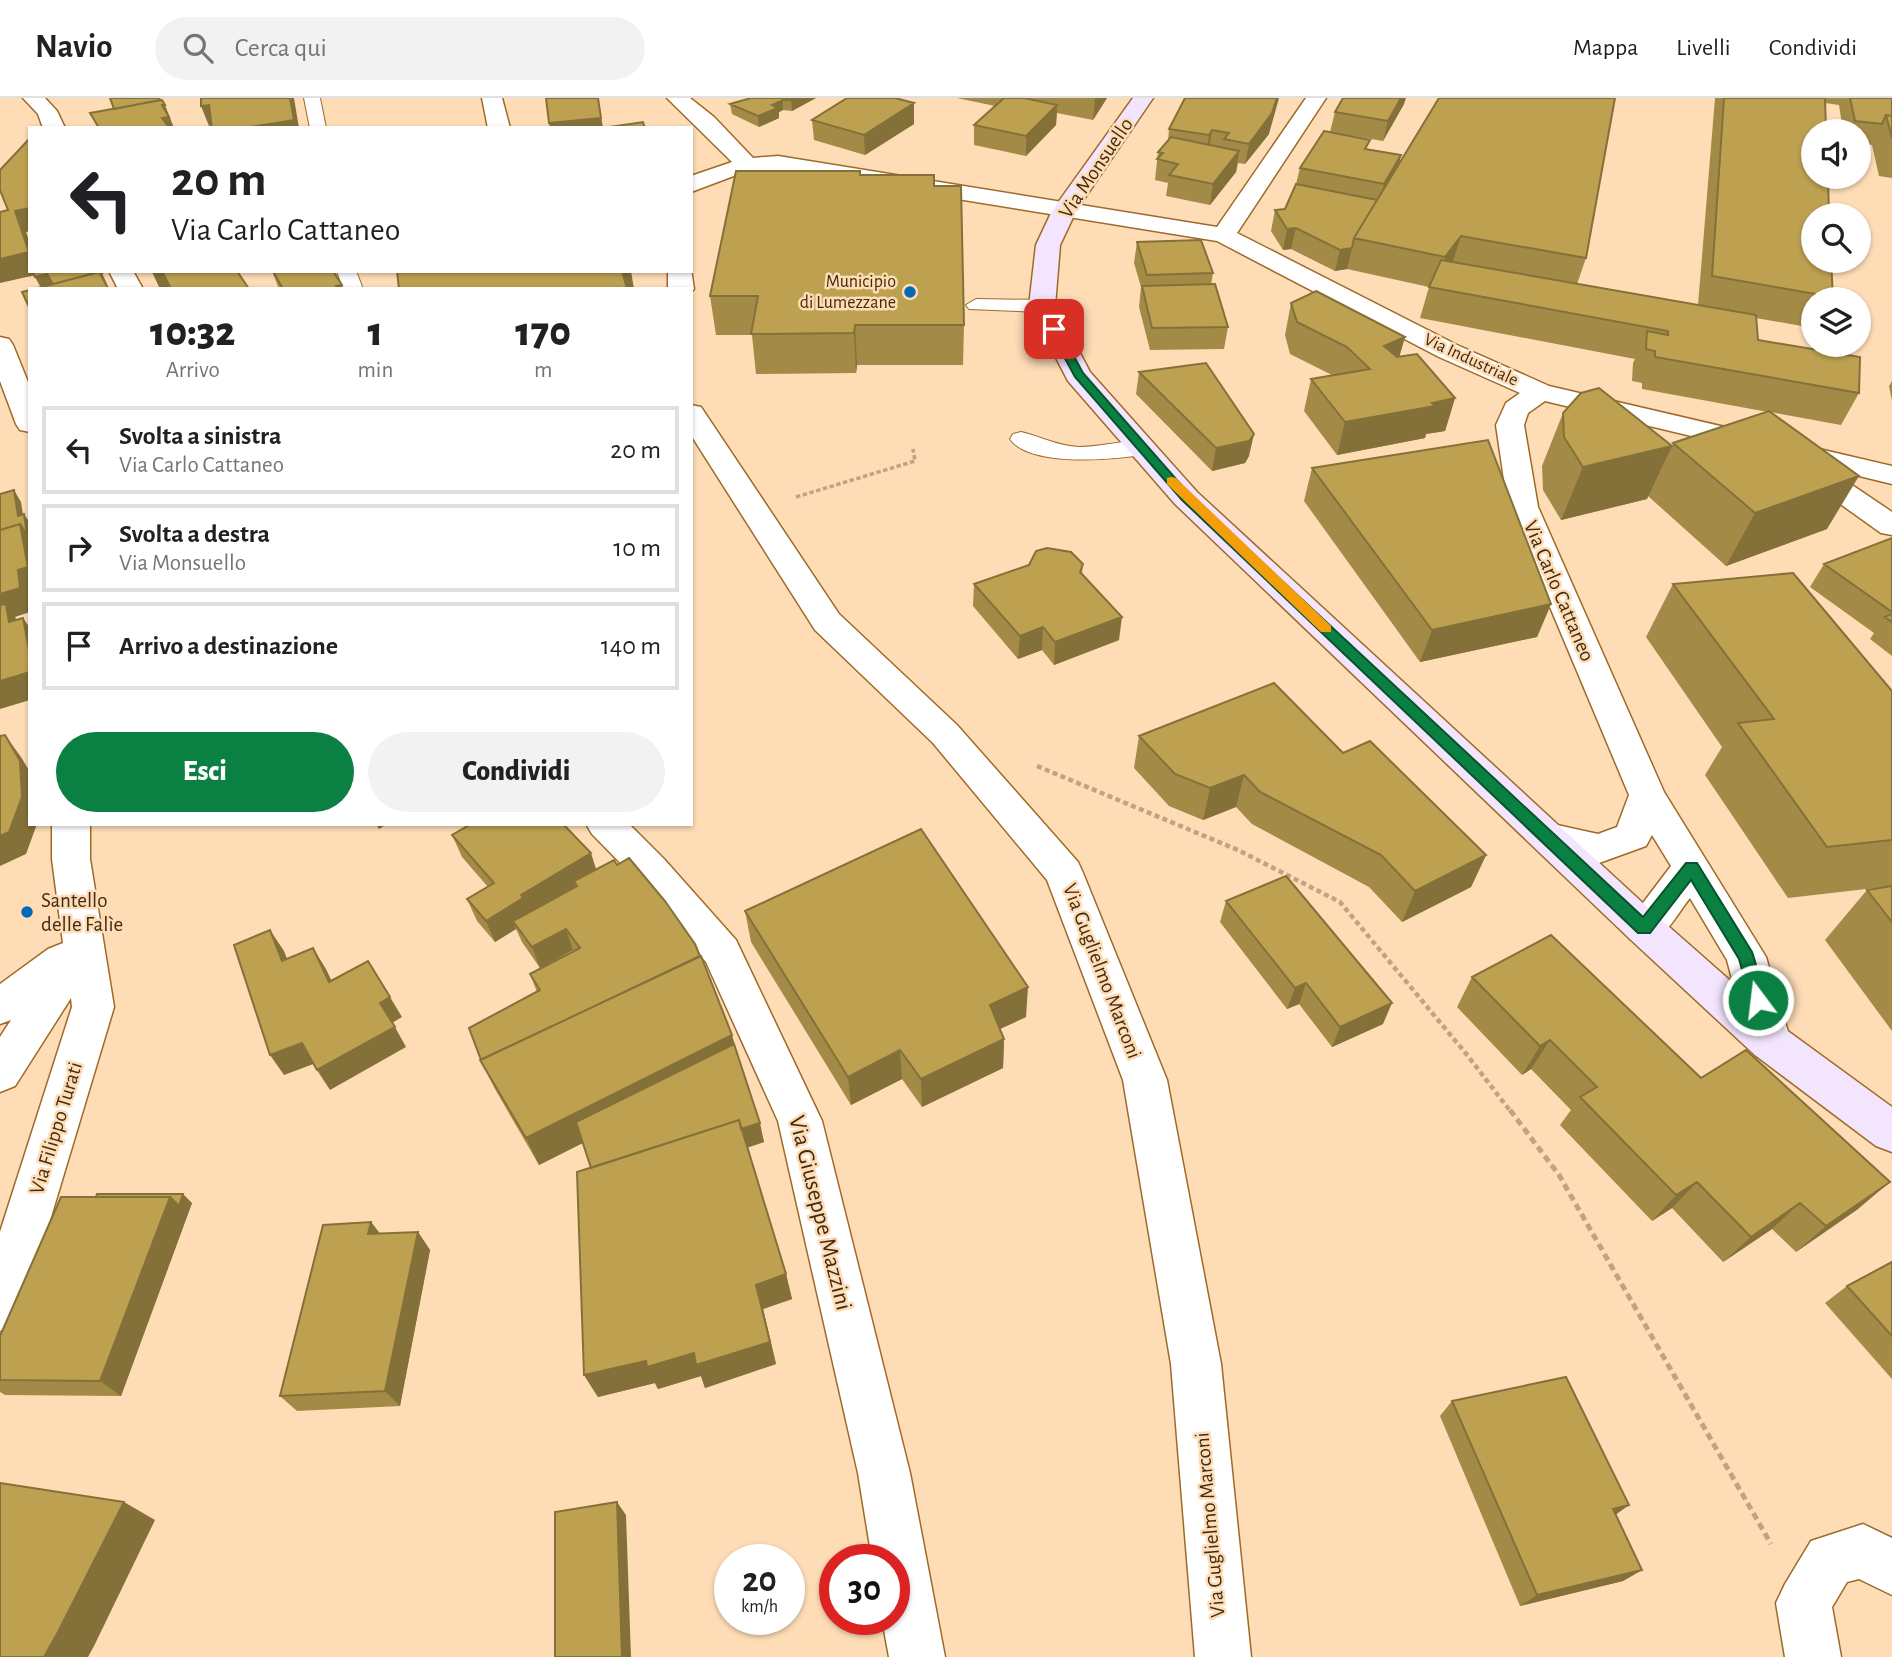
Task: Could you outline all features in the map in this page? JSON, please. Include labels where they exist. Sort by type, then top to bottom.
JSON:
[{"type":"main road","name":"Via Monsuello","points":[[1042,306],[1048,245],[1064,211],[1143,98]]},
{"type":"main road","points":[[1042,306],[1079,374],[1186,498],[1644,928],[1770,1042],[1892,1132]]},
{"type":"street","points":[[33,98],[47,111],[53,126]]},
{"type":"street","points":[[492,98],[499,126]]},
{"type":"street","points":[[677,98],[706,122],[748,166]]},
{"type":"street","points":[[1223,235],[1316,98]]},
{"type":"street","points":[[693,184],[720,173],[748,166],[778,163],[1064,211]]},
{"type":"street","name":"Via Industriale","points":[[1064,211],[1223,235],[1448,351],[1540,392],[1892,475]]},
{"type":"street","points":[[0,345],[28,419]]},
{"type":"street","name":"Via Carlo Cattaneo","points":[[1540,392],[1516,408],[1510,425],[1523,508],[1647,795],[1746,957],[1770,1042]]},
{"type":"street","name":"Via Guglielmo Marconi","points":[[693,416],[827,622],[945,734],[1064,873],[1145,1080],[1196,1364],[1223,1657]]},
{"type":"street","points":[[1830,459],[1835,487],[1892,526]]},
{"type":"street","points":[[1548,837],[1599,849],[1633,836],[1647,795]]},
{"type":"street","name":"Via Filippo Turati","points":[[0,1307],[93,1007],[71,859],[71,826]]},
{"type":"street","name":"Via Giuseppe Mazzini","points":[[606,826],[650,869],[722,952],[800,1121],[884,1473],[916,1657]]},
{"type":"street","points":[[1644,928],[1691,868]]},
{"type":"street","points":[[0,1007],[83,946]]},
{"type":"street","points":[[0,1073],[83,946]]},
{"type":"street","points":[[1813,1657],[1804,1602],[1830,1560],[1863,1551],[1892,1568]]},
{"type":"lane","points":[[312,98],[318,126]]},
{"type":"lane","points":[[976,306],[1042,306]]},
{"type":"lane","points":[[1021,439],[1039,449],[1078,456],[1143,448]]},
{"type":"path","points":[[790,499],[915,461],[913,449]]},
{"type":"path","points":[[1025,761],[1238,850],[1339,902],[1468,1056],[1559,1175],[1681,1383],[1804,1602]]},
{"type":"building","points":[[110,98],[159,98],[160,100],[114,109]]},
{"type":"building","points":[[201,98],[290,98],[294,120],[256,126],[212,126],[209,105],[201,106]]},
{"type":"building","points":[[546,98],[598,98],[601,118],[549,123]]},
{"type":"building","points":[[751,98],[791,100],[772,105],[778,108],[758,116],[730,104]]},
{"type":"building","points":[[847,98],[895,98],[914,103],[864,135],[812,120]]},
{"type":"building","points":[[1004,98],[1024,98],[1057,105],[1026,136],[974,125]]},
{"type":"building","points":[[1185,98],[1277,98],[1272,113],[1249,144],[1224,139],[1229,133],[1212,130],[1209,135],[1169,129]]},
{"type":"building","points":[[1343,98],[1401,98],[1388,121],[1335,112]]},
{"type":"building","points":[[1439,98],[1615,98],[1586,258],[1461,236],[1445,257],[1354,238]]},
{"type":"building","points":[[1724,98],[1825,98],[1826,119],[1801,119],[1801,189],[1828,189],[1829,203],[1801,203],[1801,273],[1832,273],[1832,287],[1801,287],[1801,291],[1712,276]]},
{"type":"building","points":[[1850,98],[1892,98],[1892,116],[1886,115],[1882,124],[1871,123],[1871,119],[1855,119]]},
{"type":"building","points":[[162,100],[169,117],[162,118],[168,126],[98,126],[90,113]]},
{"type":"building","points":[[1886,115],[1892,116],[1892,138]]},
{"type":"building","points":[[643,122],[644,126],[616,126]]},
{"type":"building","points":[[1324,131],[1370,140],[1365,149],[1401,155],[1384,184],[1300,168]]},
{"type":"building","points":[[1171,137],[1239,151],[1213,184],[1169,175],[1178,164],[1157,159],[1163,153],[1158,152]]},
{"type":"building","points":[[28,140],[28,208],[15,211],[28,252],[0,259],[0,212],[8,210],[0,190],[0,170]]},
{"type":"building","points":[[736,171],[860,171],[860,175],[934,175],[934,186],[961,186],[964,325],[855,325],[854,333],[751,334],[758,296],[710,296]]},
{"type":"building","points":[[1296,184],[1377,200],[1354,238],[1352,248],[1340,250],[1296,228],[1287,229],[1275,210],[1285,209]]},
{"type":"building","points":[[1201,240],[1213,273],[1147,275],[1137,242]]},
{"type":"building","points":[[1441,260],[1756,315],[1758,340],[1801,347],[1801,357],[1860,357],[1859,393],[1655,357],[1655,351],[1646,349],[1647,331],[1668,335],[1668,331],[1429,287]]},
{"type":"building","points":[[33,273],[95,273],[53,284],[47,274],[35,277]]},
{"type":"building","points":[[100,273],[107,287],[42,287]]},
{"type":"building","points":[[163,273],[238,273],[248,287],[170,287]]},
{"type":"building","points":[[274,273],[334,273],[342,285],[336,287],[282,287]]},
{"type":"building","points":[[397,273],[623,273],[626,287],[399,287]]},
{"type":"building","points":[[1215,284],[1228,327],[1152,328],[1142,286]]},
{"type":"building","points":[[28,290],[28,305],[22,292]]},
{"type":"building","points":[[1316,291],[1405,337],[1384,346],[1397,357],[1417,354],[1455,398],[1432,403],[1435,406],[1345,422],[1311,379],[1370,369],[1347,347],[1297,322],[1291,303]]},
{"type":"building","points":[[1206,363],[1254,434],[1249,441],[1216,448],[1139,372]]},
{"type":"building","points":[[1599,388],[1672,446],[1583,467],[1564,437],[1563,413],[1581,393]]},
{"type":"building","points":[[1769,411],[1859,476],[1755,513],[1673,443]]},
{"type":"building","points":[[1488,440],[1551,604],[1432,630],[1312,468]]},
{"type":"building","points":[[14,490],[18,516],[24,514],[27,535],[20,524],[0,530],[0,494]]},
{"type":"building","points":[[20,524],[28,567],[18,570],[20,588],[0,594],[0,530]]},
{"type":"building","points":[[1892,538],[1892,612],[1824,564]]},
{"type":"building","points":[[1047,548],[1071,552],[1083,564],[1080,572],[1122,617],[1055,642],[1043,627],[1020,636],[974,584],[1029,565],[1036,551]]},
{"type":"building","points":[[1793,573],[1892,691],[1892,840],[1827,847],[1738,723],[1774,719],[1673,584]]},
{"type":"building","points":[[6,604],[9,622],[23,618],[28,644],[28,673],[0,681],[0,605]]},
{"type":"building","points":[[1274,683],[1343,753],[1370,741],[1486,855],[1415,891],[1381,855],[1260,792],[1244,775],[1210,788],[1175,774],[1139,736]]},
{"type":"building","points":[[5,735],[20,761],[22,797],[9,832],[0,836],[0,736]]},
{"type":"building","points":[[468,826],[565,826],[591,853],[521,895],[523,898],[486,921],[467,899],[494,883],[452,835]]},
{"type":"building","points":[[921,829],[1028,987],[990,1005],[1004,1039],[921,1079],[900,1050],[848,1077],[745,911]]},
{"type":"building","points":[[629,858],[665,901],[695,944],[700,956],[481,1060],[469,1028],[540,990],[530,974],[580,948],[566,929],[532,947],[513,921],[577,886],[574,881],[614,860],[617,865]]},
{"type":"building","points":[[1286,876],[1392,1003],[1340,1027],[1306,983],[1295,988],[1226,901]]},
{"type":"building","points":[[1892,886],[1892,922],[1867,890]]},
{"type":"building","points":[[270,930],[282,961],[313,948],[329,982],[368,961],[390,997],[380,1003],[395,1027],[317,1070],[302,1043],[270,1055],[234,945]]},
{"type":"building","points":[[1551,935],[1701,1078],[1746,1050],[1890,1182],[1826,1226],[1800,1203],[1751,1237],[1697,1182],[1676,1195],[1580,1097],[1597,1087],[1550,1040],[1540,1046],[1472,977]]},
{"type":"building","points":[[701,956],[732,1035],[526,1138],[480,1060]]},
{"type":"building","points":[[734,1044],[760,1123],[741,1129],[739,1120],[591,1168],[576,1122]]},
{"type":"building","points":[[739,1120],[786,1274],[756,1285],[770,1342],[696,1365],[694,1353],[647,1367],[646,1361],[584,1375],[577,1172]]},
{"type":"building","points":[[97,1194],[183,1194],[179,1206],[170,1197],[96,1197]]},
{"type":"building","points":[[61,1197],[170,1197],[100,1381],[0,1380],[0,1336]]},
{"type":"building","points":[[371,1222],[368,1234],[418,1232],[385,1391],[280,1396],[323,1225]]},
{"type":"building","points":[[1892,1262],[1892,1336],[1847,1286]]},
{"type":"building","points":[[1566,1377],[1629,1505],[1613,1509],[1642,1570],[1537,1595],[1452,1401]]},
{"type":"building","points":[[0,1483],[124,1502],[44,1657],[0,1657]]},
{"type":"building","points":[[617,1502],[622,1657],[555,1657],[555,1512]]},
{"type":"slow traffic","points":[[1171,481],[1326,629]]},
{"type":"place","name":"Municipio di Lumezzane","points":[[910,292]]},
{"type":"place","name":"Santello delle Falìe","points":[[27,912]]},
{"type":"route","points":[[1054,329],[1079,374],[1186,498],[1644,928],[1691,868],[1746,957],[1758,1000]]}]
